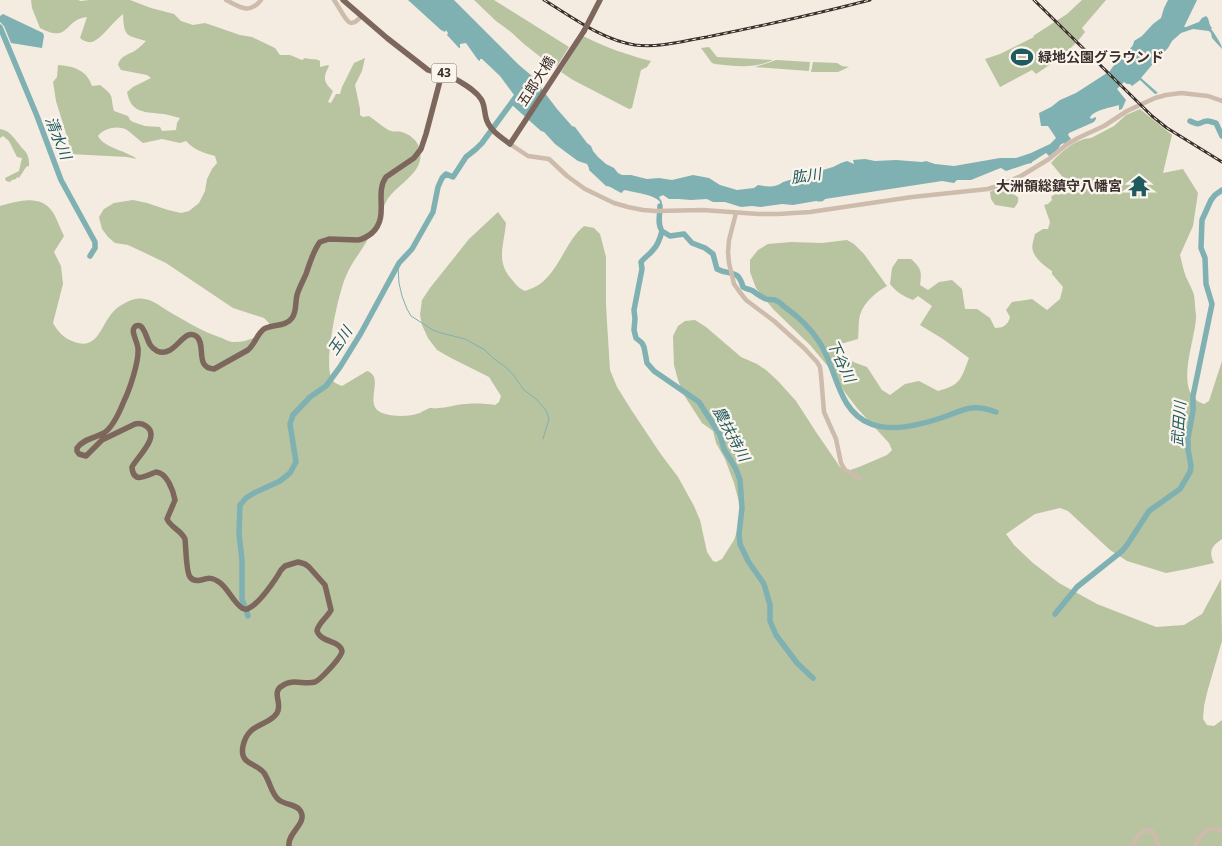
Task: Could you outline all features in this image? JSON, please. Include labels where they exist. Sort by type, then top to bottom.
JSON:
[{"type":"main road","name":"43","points":[[343,0],[361,17],[423,66],[432,72],[449,74],[480,96],[490,127],[510,144]]},
{"type":"main road","name":"五郎大橋","points":[[510,144],[584,31],[600,0]]},
{"type":"main road","points":[[289,846],[289,837],[300,825],[302,813],[296,807],[278,799],[262,771],[246,760],[242,753],[245,739],[253,728],[277,715],[279,705],[277,690],[280,686],[293,682],[308,683],[318,681],[341,655],[342,651],[338,645],[321,638],[316,631],[331,610],[325,585],[309,567],[298,562],[285,566],[262,597],[250,608],[240,607],[218,581],[212,578],[194,580],[190,577],[186,539],[183,534],[169,524],[168,519],[175,500],[165,476],[159,472],[140,478],[132,472],[132,467],[152,437],[149,428],[144,424],[135,424],[102,440],[86,456],[79,454],[77,448],[83,442],[108,430],[124,401],[138,354],[138,344],[132,334],[132,330],[137,326],[143,328],[150,345],[160,352],[169,351],[179,344],[187,334],[195,336],[199,339],[204,365],[214,369],[248,350],[264,329],[285,323],[294,316],[300,288],[320,242],[329,239],[363,239],[375,230],[382,211],[384,180],[386,176],[414,158],[421,149],[442,77],[441,74]]},
{"type":"street","points":[[226,0],[245,9],[255,7],[261,0]]},
{"type":"street","points":[[334,0],[348,21],[355,22],[361,17]]},
{"type":"street","points":[[510,144],[528,156],[549,159],[567,176],[585,189],[614,203],[628,207],[656,211],[703,210],[772,214],[810,212],[912,197],[988,189],[1020,176],[1049,159],[1078,138],[1155,98],[1166,95],[1188,94],[1208,96],[1222,101]]},
{"type":"street","points":[[736,213],[728,252],[734,284],[746,300],[774,321],[817,362],[820,367],[824,412],[836,439],[841,463],[845,470],[860,479]]},
{"type":"street","points":[[1195,846],[1203,832],[1209,829],[1222,831]]},
{"type":"street","points":[[1132,846],[1142,832],[1151,830],[1159,846]]},
{"type":"green space","points":[[31,0],[130,0],[174,14],[181,21],[193,25],[205,23],[240,35],[252,37],[275,48],[280,55],[290,55],[302,60],[305,58],[318,60],[320,61],[320,67],[328,65],[325,79],[327,85],[333,91],[328,102],[331,103],[336,94],[340,94],[354,63],[365,58],[362,71],[355,85],[360,115],[363,117],[369,116],[391,131],[402,132],[410,136],[418,144],[421,156],[415,171],[386,202],[371,233],[348,271],[339,297],[333,327],[329,357],[329,369],[332,379],[335,383],[342,386],[367,371],[372,374],[375,379],[374,404],[376,409],[382,413],[406,416],[420,413],[430,408],[471,404],[495,405],[499,402],[501,396],[489,377],[437,350],[428,338],[420,315],[422,300],[430,288],[469,239],[498,212],[506,223],[502,253],[504,267],[507,274],[525,291],[547,278],[577,232],[584,226],[594,228],[600,234],[606,257],[606,306],[610,370],[617,387],[632,411],[678,477],[700,520],[707,552],[713,561],[716,562],[722,559],[734,540],[740,524],[740,506],[734,483],[725,459],[716,443],[713,431],[702,423],[684,395],[678,380],[674,365],[673,336],[678,326],[685,321],[695,320],[741,357],[766,370],[796,401],[840,467],[850,470],[887,455],[892,450],[889,443],[857,408],[831,370],[810,345],[773,309],[756,288],[750,272],[750,260],[758,250],[768,244],[791,242],[822,243],[847,240],[854,244],[864,254],[887,286],[864,306],[860,315],[858,339],[837,345],[836,349],[841,356],[867,367],[882,390],[890,395],[905,384],[919,381],[938,391],[946,389],[959,380],[969,358],[920,325],[932,306],[918,296],[913,300],[906,297],[897,292],[890,284],[892,268],[898,259],[911,259],[919,267],[920,285],[928,290],[939,282],[952,280],[962,289],[965,309],[977,309],[990,318],[995,328],[1003,327],[1008,322],[1010,317],[1006,310],[1012,302],[1032,299],[1047,310],[1060,299],[1063,287],[1052,274],[1052,271],[1034,254],[1032,249],[1033,242],[1035,234],[1043,229],[1048,229],[1050,222],[1044,205],[1052,200],[1051,197],[1054,195],[1072,192],[1066,181],[1051,163],[1074,143],[1091,138],[1114,126],[1126,115],[1140,109],[1172,135],[1163,173],[1183,169],[1198,193],[1193,226],[1180,255],[1185,274],[1194,295],[1196,315],[1187,378],[1189,389],[1194,398],[1204,404],[1209,401],[1222,361],[1222,539],[1211,552],[1214,563],[1166,573],[1127,561],[1110,550],[1068,511],[1060,508],[1035,514],[1006,534],[1014,545],[1033,563],[1059,583],[1097,604],[1156,627],[1184,625],[1202,614],[1221,579],[1222,641],[1208,689],[1203,719],[1207,725],[1214,726],[1222,720],[1222,846],[0,846],[0,206],[14,202],[36,201],[49,207],[55,217],[64,236],[54,252],[61,266],[63,284],[53,323],[61,334],[69,340],[88,343],[97,336],[115,310],[129,301],[138,299],[153,302],[194,326],[231,342],[247,340],[269,329],[269,323],[264,318],[233,308],[166,263],[128,245],[115,243],[102,229],[99,217],[104,209],[114,203],[133,200],[181,213],[189,211],[199,203],[205,191],[207,179],[217,163],[215,156],[196,149],[186,141],[180,143],[162,139],[143,143],[123,128],[107,129],[98,136],[105,144],[137,159],[70,154],[69,143],[56,101],[53,82],[57,77],[58,65],[69,66],[79,70],[87,76],[92,86],[100,85],[111,96],[114,111],[128,116],[133,122],[145,126],[160,127],[162,131],[176,130],[180,118],[140,110],[129,99],[127,92],[151,78],[147,75],[121,70],[118,65],[123,57],[136,50],[146,41],[127,34],[124,27],[123,14],[99,38],[88,42],[80,38],[87,17],[74,22],[62,32],[50,32],[40,28]]},
{"type":"green space","points":[[474,0],[494,0],[569,47],[557,66],[543,59],[524,44]]},
{"type":"green space","name":"緑地公園グラウンド","points":[[1082,0],[1106,0],[1082,28],[1085,32],[1069,50],[1036,74],[1032,70],[1000,87],[985,59],[1000,54],[1034,37],[1067,14]]},
{"type":"green space","points":[[583,36],[616,50],[651,61],[647,67],[641,70],[632,108],[629,109],[561,72]]},
{"type":"green space","points":[[709,47],[717,57],[773,60],[752,66],[715,64],[712,63],[701,48]]},
{"type":"green space","points":[[776,60],[810,62],[809,71],[755,67]]},
{"type":"green space","points":[[813,62],[837,63],[849,67],[838,72],[811,72]]},
{"type":"green space","points":[[0,129],[11,134],[29,158],[29,166],[26,167],[19,178],[17,177],[10,182],[6,181],[5,178],[19,171],[22,158],[17,157],[9,141],[3,136],[0,138]]},
{"type":"green space","points":[[995,189],[1018,197],[1018,202],[1014,208],[995,205],[991,199],[990,192]]},
{"type":"water","name":"肱川","points":[[408,0],[454,0],[532,76],[557,109],[591,146],[598,157],[618,173],[647,179],[672,180],[693,175],[709,178],[720,185],[737,190],[754,188],[758,185],[774,186],[847,161],[854,164],[853,160],[926,161],[954,166],[1000,158],[1016,158],[1031,153],[1050,144],[1056,138],[1048,126],[1041,126],[1039,113],[1076,93],[1110,71],[1120,55],[1129,50],[1134,41],[1161,18],[1168,0],[1197,0],[1184,27],[1199,22],[1206,16],[1222,49],[1212,38],[1209,31],[1193,29],[1181,33],[1141,78],[1158,93],[1155,94],[1140,80],[1132,86],[1124,82],[1117,89],[1126,100],[1122,109],[1119,110],[1119,105],[1096,112],[1090,117],[1091,119],[1096,117],[1094,122],[1069,133],[1068,135],[1071,139],[1062,144],[1049,156],[1046,153],[1032,163],[1006,171],[1001,168],[971,180],[957,180],[954,183],[942,181],[793,205],[741,207],[725,202],[713,202],[707,199],[669,199],[663,195],[659,197],[662,202],[660,208],[660,202],[653,197],[625,190],[622,193],[606,186],[589,170],[587,164],[578,161],[555,144],[512,105],[510,100],[513,99],[514,95],[500,76],[482,59],[478,60],[466,43],[460,44],[459,48],[447,35],[446,30],[445,32],[441,30]]},
{"type":"water","points":[[3,14],[43,33],[42,48],[11,43],[4,26],[0,22],[0,16]]},
{"type":"waterway","name":"清水川","points":[[0,27],[61,180],[95,242],[95,248],[90,256]]},
{"type":"waterway","name":"玉川","points":[[248,616],[242,599],[242,560],[239,534],[240,505],[246,498],[280,481],[290,473],[296,462],[290,424],[293,415],[310,397],[326,386],[340,367],[399,263],[412,249],[433,212],[438,187],[442,178],[446,174],[453,177],[466,157],[482,143],[515,98]]},
{"type":"waterway","name":"武田川","points":[[1190,121],[1197,124],[1205,121],[1216,123],[1222,136]]},
{"type":"waterway","name":"武田川","points":[[1055,614],[1077,587],[1122,551],[1149,511],[1180,489],[1190,472],[1188,438],[1193,411],[1193,396],[1212,304],[1206,284],[1205,258],[1201,248],[1202,220],[1211,200],[1222,190]]},
{"type":"waterway","name":"農扶持川","points":[[660,206],[659,222],[662,231],[660,239],[655,248],[641,262],[642,269],[634,310],[636,338],[644,347],[647,363],[654,371],[699,402],[720,435],[724,449],[740,480],[742,508],[739,534],[740,544],[748,561],[764,584],[770,605],[770,621],[776,635],[797,663],[813,678]]},
{"type":"waterway","name":"下谷川","points":[[662,231],[670,236],[684,234],[692,243],[705,248],[713,254],[717,269],[736,275],[739,277],[743,287],[766,299],[778,302],[800,319],[813,333],[826,353],[844,400],[851,410],[871,424],[888,427],[906,427],[941,418],[962,410],[980,408],[996,412]]},
{"type":"waterway","points":[[398,266],[402,296],[411,316],[433,330],[465,339],[485,350],[508,369],[524,390],[546,410],[549,419],[543,439]]},
{"type":"railway","points":[[544,0],[599,33],[623,42],[644,46],[671,44],[707,37],[870,0]]},
{"type":"railway","points":[[1034,0],[1152,116],[1167,128],[1222,162]]},
{"type":"place","name":"緑地公園グラウンド","points":[[1022,57]]},
{"type":"place","name":"大洲領総鎮守八幡宮","points":[[1139,186]]}]
